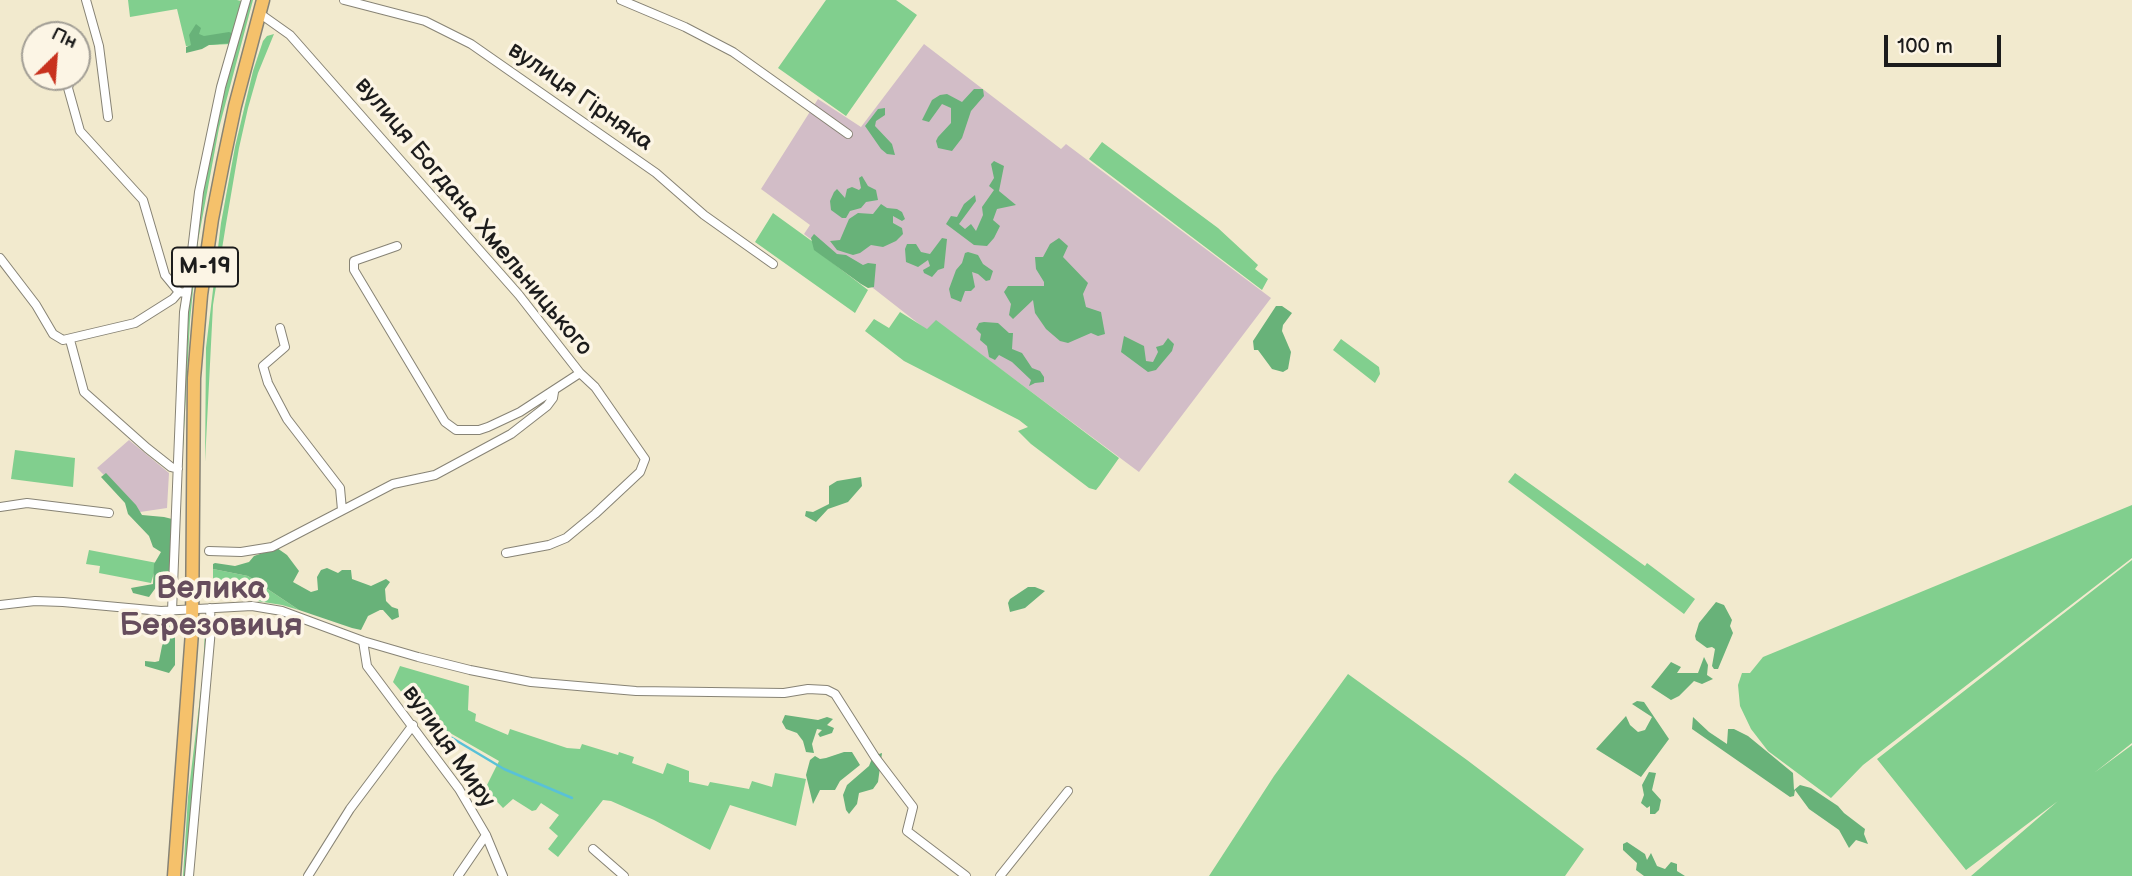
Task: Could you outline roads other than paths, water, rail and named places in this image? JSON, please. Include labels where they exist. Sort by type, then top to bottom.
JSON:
[{"type":"highway","name":"М-19","points":[[174,876],[192,610],[194,378],[201,295],[212,219],[261,6]]},
{"type":"street","points":[[86,0],[99,46],[108,117]]},
{"type":"street","points":[[172,611],[183,292],[199,192],[221,87],[246,0]]},
{"type":"street","name":"вулиця Гірняка","points":[[344,0],[425,21],[471,44],[656,173],[704,215],[773,264]]},
{"type":"street","points":[[621,0],[685,27],[733,52],[848,134]]},
{"type":"street","name":"вулиця Богдана Хмельницького","points":[[261,6],[319,66],[519,295],[580,373],[595,387],[645,459],[640,472],[566,538],[549,545],[506,553]]},
{"type":"street","points":[[69,91],[80,131],[143,200],[165,275],[183,292]]},
{"type":"street","points":[[397,246],[354,261],[354,271],[445,422],[456,430],[478,430],[520,412],[580,373]]},
{"type":"street","points":[[0,258],[36,305],[52,334],[63,340],[135,323],[183,292]]},
{"type":"street","points":[[280,328],[285,347],[263,366],[268,383],[288,419],[340,488],[342,510]]},
{"type":"street","points":[[70,340],[85,392],[147,448],[171,467],[178,469]]},
{"type":"street","points":[[209,551],[241,552],[272,547],[393,484],[435,475],[488,448],[532,419],[553,398],[554,392]]},
{"type":"street","points":[[0,507],[27,503],[110,513]]},
{"type":"street","points":[[0,605],[35,601],[172,611],[252,606],[282,611],[363,641],[470,670],[531,682],[636,691],[784,693],[808,689],[827,690],[835,694],[913,807],[907,831],[966,876]]},
{"type":"street","points":[[188,876],[210,643],[210,608]]},
{"type":"street","name":"вулиця Миру","points":[[363,641],[367,666],[459,789],[486,835],[503,876]]},
{"type":"street","points":[[308,876],[350,809],[413,725]]},
{"type":"street","points":[[1000,876],[1038,832],[1068,791]]},
{"type":"street","points":[[458,876],[486,835]]},
{"type":"street","points":[[593,849],[624,876]]},
{"type":"waterway","points":[[442,732],[504,769],[572,798]]},
{"type":"district","name":"Велика Березовиця","points":[[211,608]]}]
